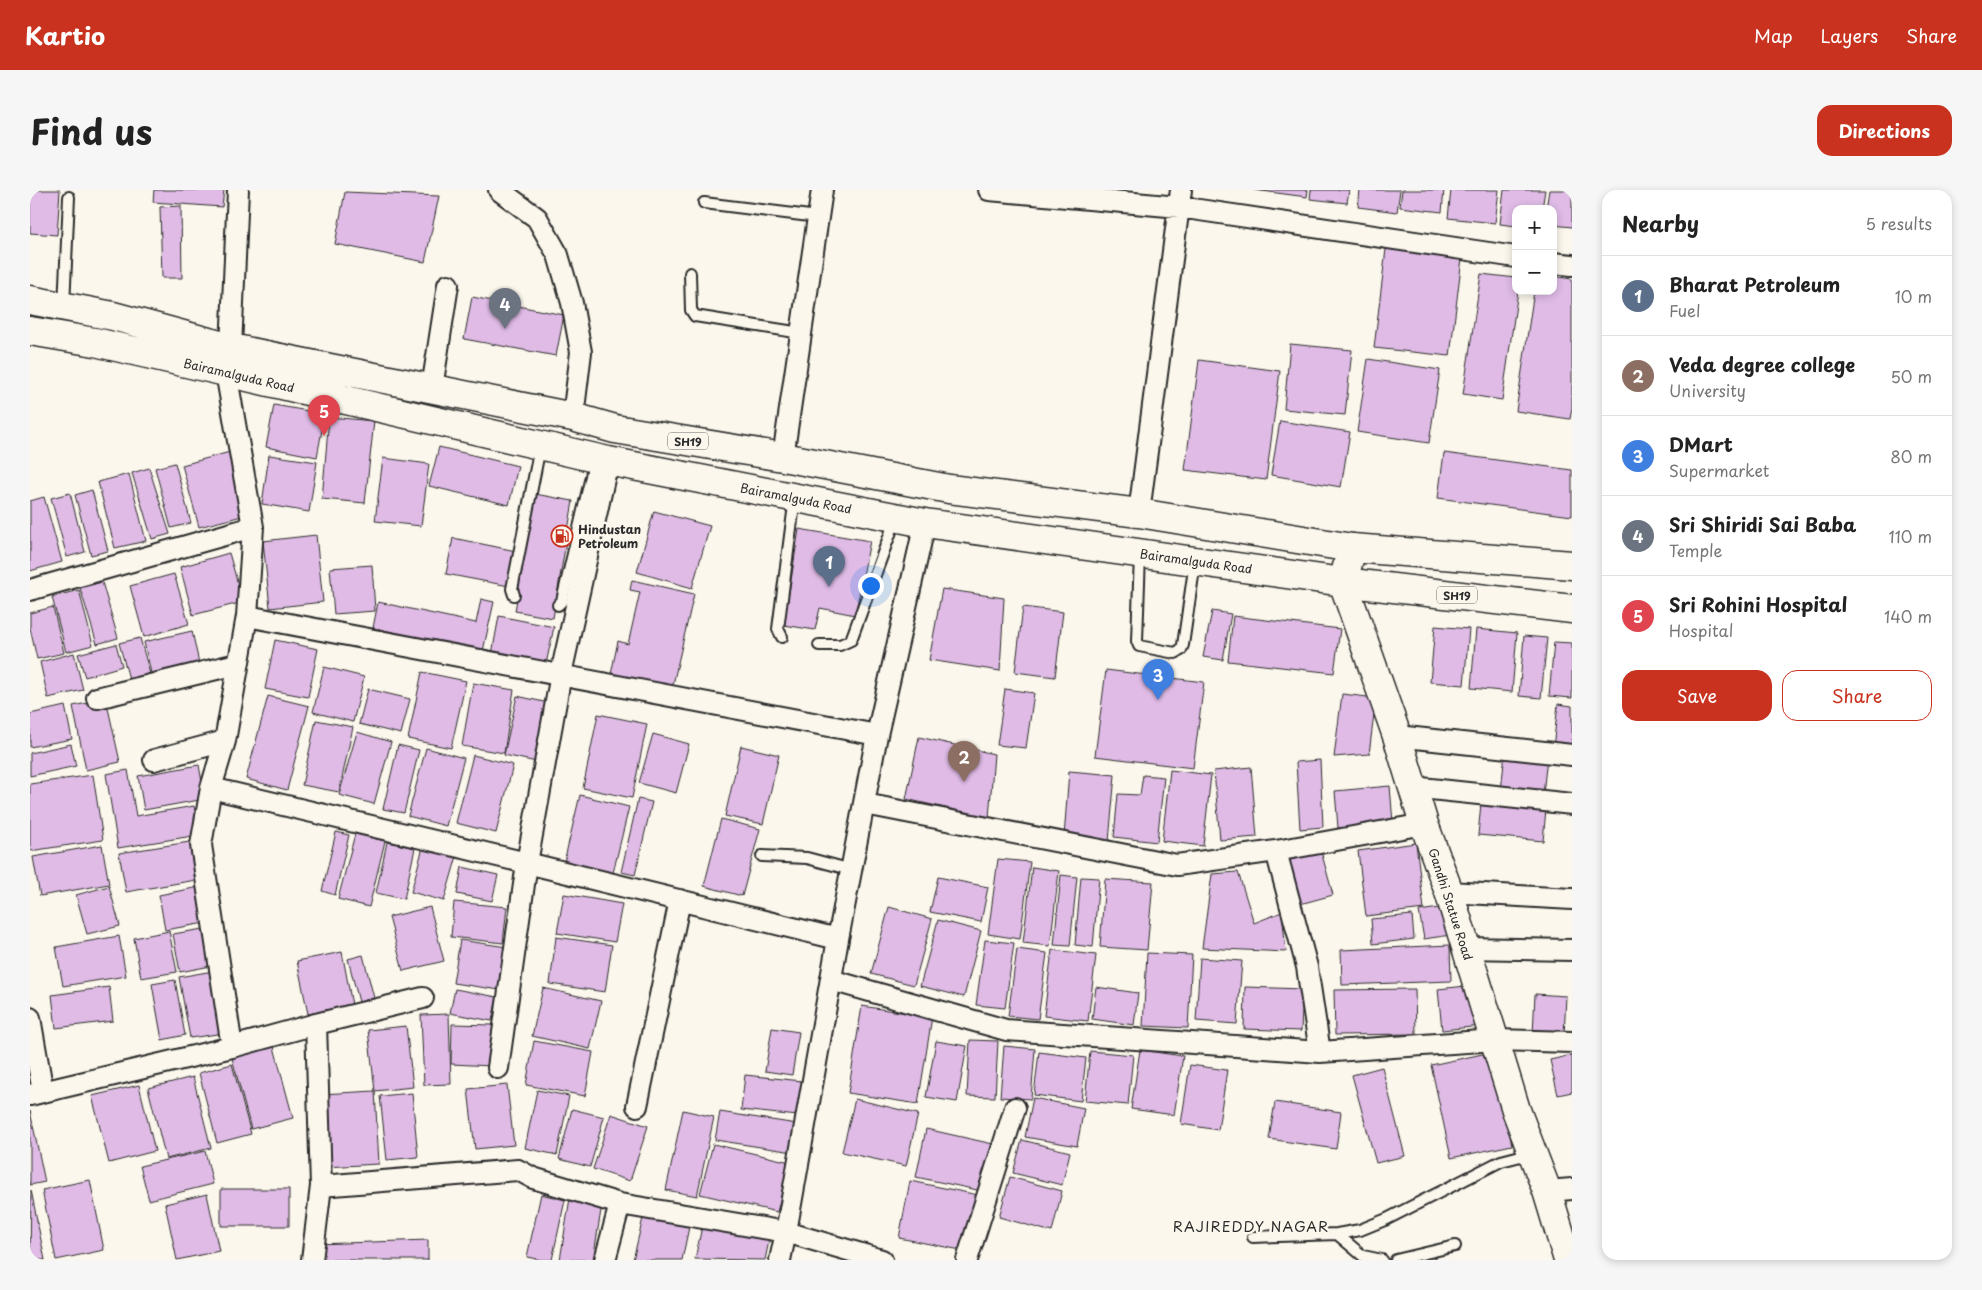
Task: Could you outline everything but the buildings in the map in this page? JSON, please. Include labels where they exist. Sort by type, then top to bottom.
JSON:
[{"type":"main road","name":"Bairamalguda Road","points":[[30,300],[113,316],[228,360],[540,445],[602,460],[925,523],[1343,582],[1572,609]]},
{"type":"main road","name":"Bairamalguda Road","points":[[30,330],[95,342],[432,388],[572,417],[615,429],[782,457],[949,489],[1139,514],[1352,548],[1572,565]]},
{"type":"main road","points":[[1343,582],[1352,548]]},
{"type":"main road","name":"Gandhi Statue Road","points":[[1343,582],[1397,736],[1424,824],[1449,892],[1516,1110],[1533,1153],[1560,1190],[1568,1260]]},
{"type":"street","points":[[232,1047],[201,845],[211,788],[225,741],[237,664],[247,616],[254,527],[228,360],[238,190]]},
{"type":"street","points":[[499,190],[537,218],[558,255],[572,303],[581,352],[572,417]]},
{"type":"street","points":[[782,457],[822,190]]},
{"type":"street","points":[[989,190],[1180,198],[1512,256]]},
{"type":"street","points":[[1139,514],[1180,198]]},
{"type":"street","points":[[1557,263],[1572,265]]},
{"type":"street","points":[[432,388],[448,285]]},
{"type":"street","points":[[498,1068],[527,863],[602,460]]},
{"type":"street","points":[[780,1260],[838,939],[878,735],[925,523]]},
{"type":"street","points":[[30,590],[254,527]]},
{"type":"street","points":[[247,616],[878,735]]},
{"type":"street","points":[[97,698],[237,664]]},
{"type":"street","points":[[1397,736],[1572,755]]},
{"type":"street","points":[[154,760],[225,741]]},
{"type":"street","points":[[1412,787],[1572,804]]},
{"type":"street","points":[[211,788],[838,939]]},
{"type":"street","points":[[865,804],[1177,865],[1276,851],[1424,824]]},
{"type":"street","points":[[1276,851],[1307,968],[1320,1052]]},
{"type":"street","points":[[1449,892],[1572,899]]},
{"type":"street","points":[[638,1106],[680,900]]},
{"type":"street","points":[[1466,948],[1572,950]]},
{"type":"street","points":[[831,980],[1006,1030],[1320,1052],[1496,1040],[1572,1042]]},
{"type":"street","points":[[30,1018],[36,1093],[232,1047],[423,998]]},
{"type":"street","points":[[312,1260],[321,1186],[316,1024]]},
{"type":"street","points":[[967,1260],[1016,1108]]},
{"type":"street","points":[[321,1186],[518,1170],[533,1178],[620,1204],[786,1232],[882,1260]]},
{"type":"street","points":[[605,1260],[620,1204]]},
{"type":"lane","points":[[64,306],[69,197]]},
{"type":"lane","points":[[704,203],[818,217]]},
{"type":"lane","points":[[690,274],[691,310],[695,316],[801,333]]},
{"type":"lane","points":[[514,595],[512,589],[540,445]]},
{"type":"lane","points":[[558,605],[562,601],[602,460]]},
{"type":"lane","points":[[782,637],[778,629],[795,497]]},
{"type":"lane","points":[[819,644],[840,645],[851,640],[896,517]]},
{"type":"lane","points":[[1140,553],[1137,641],[1139,646],[1175,653],[1181,650],[1183,645],[1195,561]]},
{"type":"lane","points":[[762,856],[807,858],[852,870]]},
{"type":"lane","points":[[1253,1237],[1337,1234],[1360,1230],[1387,1219],[1501,1161],[1533,1153]]},
{"type":"lane","points":[[1337,1234],[1363,1256],[1382,1260]]},
{"type":"lane","points":[[1396,1260],[1455,1246]]},
{"type":"place","name":"Sri Shiridi Sai Baba","points":[[505,329]]},
{"type":"place","name":"Sri Rohini Hospital","points":[[324,436]]},
{"type":"place","name":"Hindustan Petroleum","points":[[562,536]]},
{"type":"place","name":"Bharat Petroleum","points":[[829,587]]},
{"type":"place","name":"DMart","points":[[1158,700]]},
{"type":"place","name":"Veda degree college","points":[[964,782]]},
{"type":"district","name":"RAJIREDDY NAGAR","points":[[1251,1226]]}]
